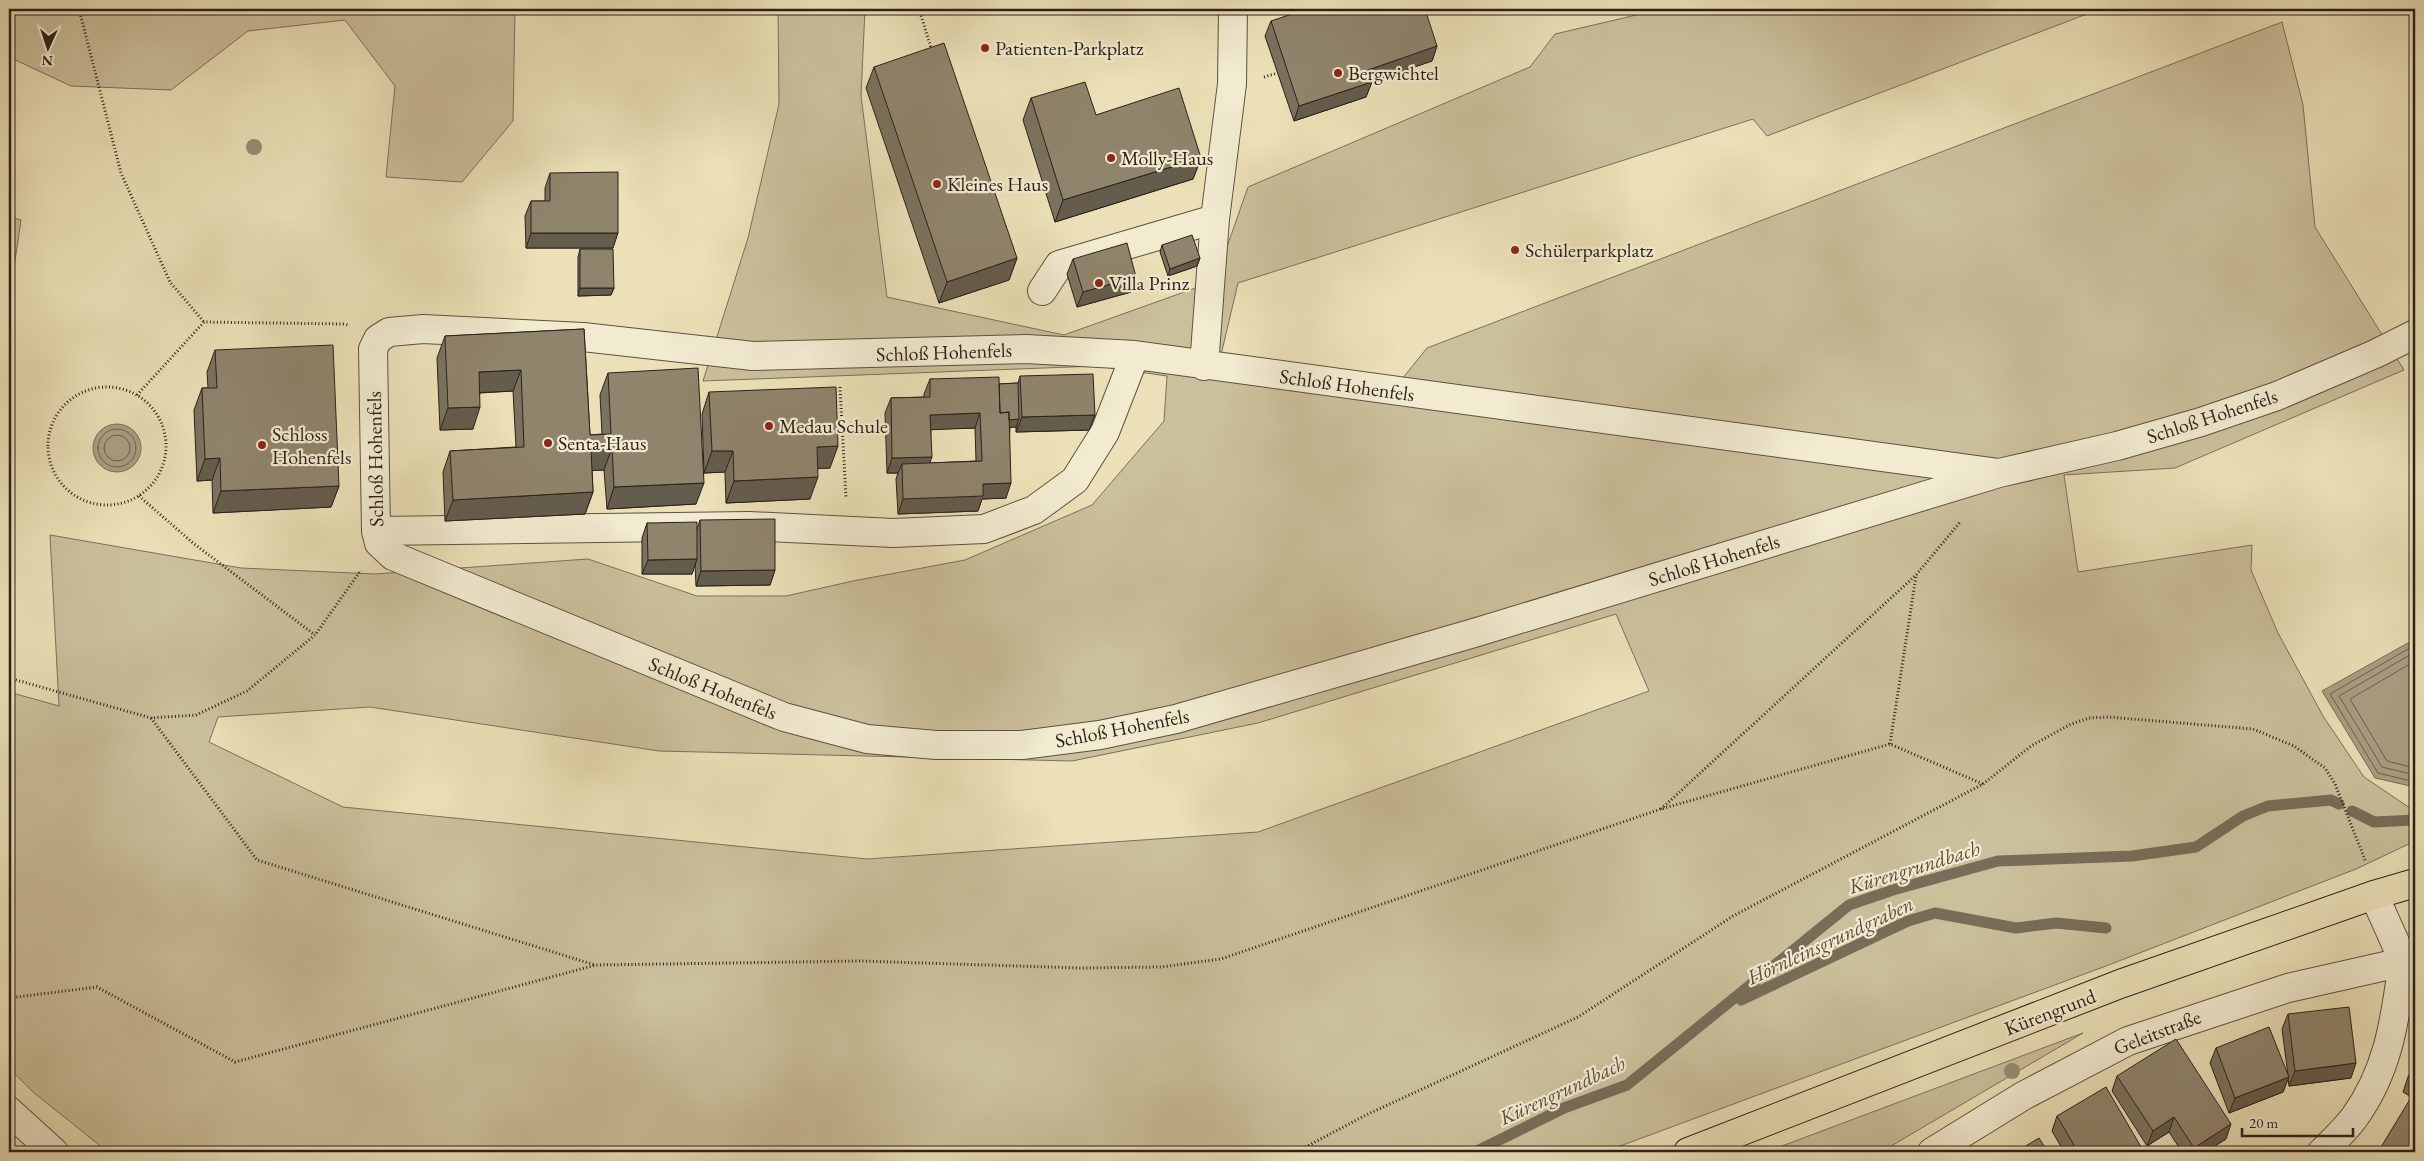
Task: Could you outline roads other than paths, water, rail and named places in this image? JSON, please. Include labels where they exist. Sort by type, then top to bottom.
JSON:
[{"type":"main road","name":"Kürengrund","points":[[1688,1152],[2120,984],[2374,895],[2415,883]]},
{"type":"street","points":[[1204,366],[1215,219],[1232,84],[1233,9]]},
{"type":"street","points":[[1042,291],[1059,265],[1215,219]]},
{"type":"street","name":"Schloß Hohenfels","points":[[1999,474],[1135,355],[1026,349],[753,356],[583,337],[424,329],[389,332],[378,339],[373,349],[377,537],[393,556],[784,718],[868,739],[936,745],[1022,746],[1100,735],[1176,720],[1484,630],[1999,474],[2117,446],[2201,422],[2277,396],[2375,354],[2415,334]]},
{"type":"street","points":[[377,537],[749,526],[893,533],[984,529],[1034,510],[1075,480],[1105,432],[1135,355]]},
{"type":"street","points":[[2374,895],[2415,987]]},
{"type":"street","points":[[2322,1152],[2354,1119],[2380,1075],[2394,1030],[2403,962]]},
{"type":"street","name":"Geleitstraße","points":[[1932,1152],[2023,1096],[2128,1040],[2288,988],[2403,962]]},
{"type":"street","points":[[9,1111],[54,1152]]},
{"type":"water","points":[[117,424],[126,426],[134,431],[139,439],[141,448],[139,457],[134,465],[126,470],[117,472],[108,470],[100,465],[95,457],[93,448],[95,439],[100,431],[108,426]]},
{"type":"water","points":[[2415,639],[2415,787],[2375,778],[2322,691]]},
{"type":"waterway","name":"Kürengrundbach","points":[[1475,1152],[1564,1108],[1627,1085],[1849,905],[1893,890],[1998,861],[2132,856],[2196,847],[2243,816],[2268,806],[2331,800],[2339,804]]},
{"type":"waterway","name":"Kürengrundbach","points":[[2352,811],[2374,822],[2415,820]]},
{"type":"waterway","name":"Hörnleinsgrundgraben","points":[[1741,1000],[1908,921],[1935,913],[2016,928],[2056,923],[2106,928]]},
{"type":"place","name":"Patienten-Parkplatz","points":[[985,48]]},
{"type":"place","name":"Bergwichtel","points":[[1338,73]]},
{"type":"place","name":"Molly-Haus","points":[[1111,158]]},
{"type":"place","name":"Kleines Haus","points":[[937,184]]},
{"type":"place","name":"Schülerparkplatz","points":[[1515,250]]},
{"type":"place","name":"Villa Prinz","points":[[1099,283]]},
{"type":"place","name":"Medau Schule","points":[[769,426]]},
{"type":"place","name":"Senta-Haus","points":[[548,443]]},
{"type":"place","name":"Schloss Hohenfels","points":[[262,445]]}]
